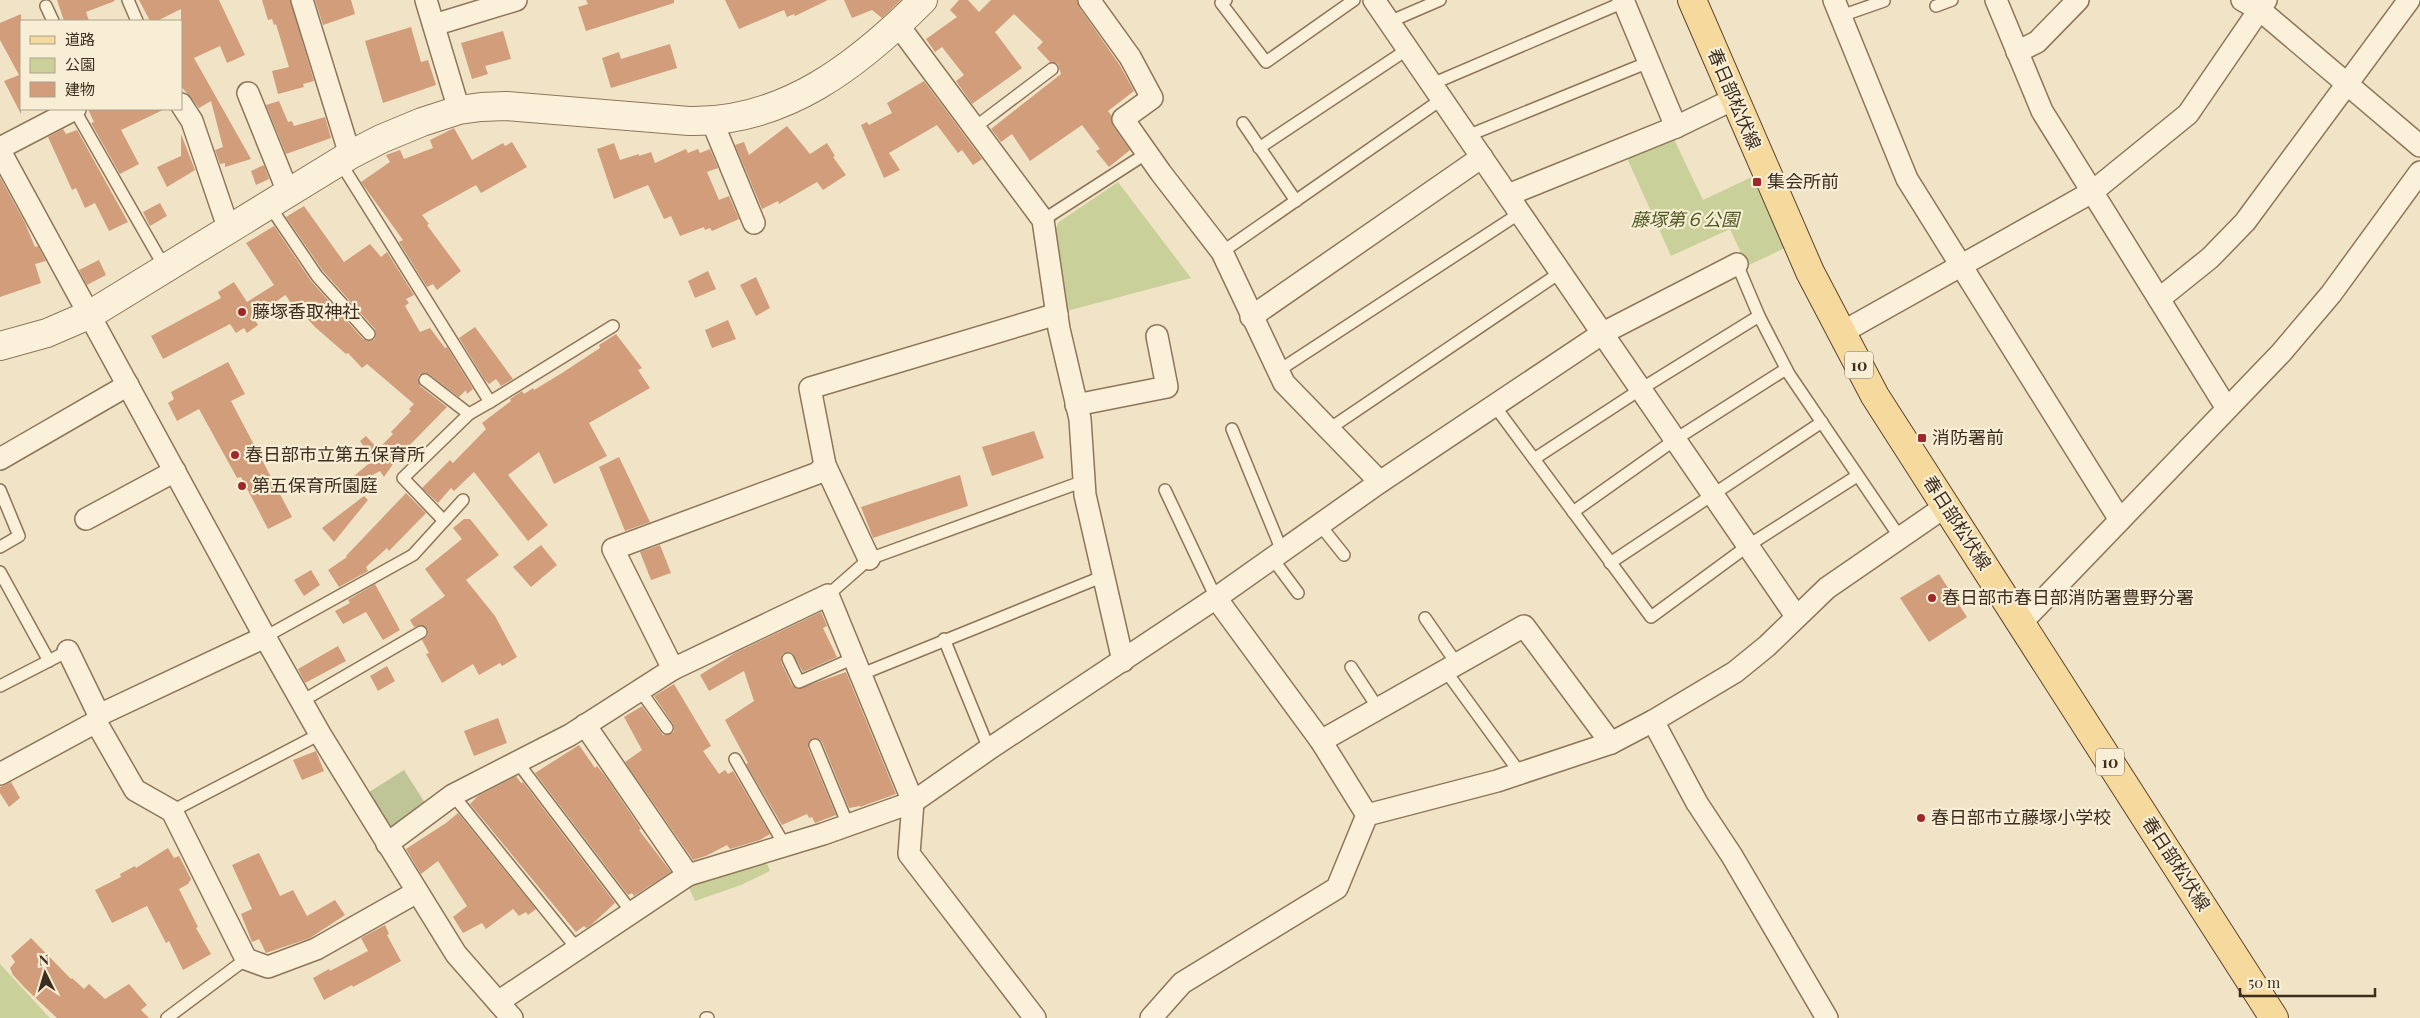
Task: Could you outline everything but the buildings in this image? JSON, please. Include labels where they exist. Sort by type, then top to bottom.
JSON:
[{"type":"main road","name":"春日部松伏線","points":[[1692,0],[1810,272],[1875,396],[2274,1018]]},
{"type":"street","points":[[302,0],[345,159]]},
{"type":"street","points":[[426,0],[459,110]]},
{"type":"street","points":[[434,25],[516,0]]},
{"type":"street","points":[[0,346],[47,333],[91,314],[345,159],[398,132],[459,110],[506,106],[610,113],[660,119],[712,121],[758,111],[800,97],[861,57],[924,0]]},
{"type":"street","points":[[1089,0],[1130,57],[1152,98],[1123,119],[1222,252],[1284,384],[1380,482]]},
{"type":"street","points":[[1374,0],[1796,616]]},
{"type":"street","points":[[1996,0],[2042,111],[2226,407]]},
{"type":"street","points":[[2017,52],[2037,42],[2078,0]]},
{"type":"street","points":[[2160,299],[2210,258],[2245,222],[2409,0]]},
{"type":"street","points":[[1624,1],[1676,127]]},
{"type":"street","points":[[1841,333],[2092,192],[2188,114],[2256,3],[2420,146]]},
{"type":"street","points":[[1838,8],[1907,179],[2120,520]]},
{"type":"street","points":[[898,25],[1043,220],[1057,314],[1080,419],[1085,495],[1123,661]]},
{"type":"street","points":[[248,93],[279,199]]},
{"type":"street","points":[[1508,195],[1676,127],[1734,99]]},
{"type":"street","points":[[182,106],[192,121],[229,230]]},
{"type":"street","points":[[72,110],[0,150],[91,314],[265,637],[320,734],[456,954],[505,1010],[578,950],[688,875],[786,846],[913,802],[989,749],[1216,598],[1380,482],[1602,333],[1737,264]]},
{"type":"street","points":[[712,121],[754,222]]},
{"type":"street","points":[[1251,317],[1482,157]]},
{"type":"street","points":[[2021,623],[2226,407],[2281,353],[2332,294],[2420,172]]},
{"type":"street","points":[[869,559],[825,465],[810,388],[1057,314]]},
{"type":"street","points":[[1076,405],[1167,387],[1157,336]]},
{"type":"street","points":[[0,459],[128,385]]},
{"type":"street","points":[[673,669],[613,548],[818,473],[825,465]]},
{"type":"street","points":[[86,519],[175,471]]},
{"type":"street","points":[[1367,814],[1520,773],[1611,744],[1653,722],[1735,672],[1767,646],[1826,588],[1901,539],[1946,506]]},
{"type":"street","points":[[387,844],[453,795],[481,779],[518,763],[585,725],[673,669],[828,595],[913,802],[909,854],[1035,1018]]},
{"type":"street","points":[[1216,598],[1321,741],[1367,814]]},
{"type":"street","points":[[1321,741],[1524,626],[1611,744]]},
{"type":"street","points":[[1,771],[98,718],[265,637]]},
{"type":"street","points":[[59,656],[98,718],[135,790],[172,811],[246,959],[268,967],[308,952],[417,892]]},
{"type":"street","points":[[1653,722],[1697,803],[1732,856],[1827,1018]]},
{"type":"street","points":[[585,725],[688,875]]},
{"type":"street","points":[[1151,1018],[1182,983],[1337,888],[1367,814]]},
{"type":"lane","points":[[128,0],[137,20]]},
{"type":"lane","points":[[1226,0],[1221,4],[1266,62],[1354,0]]},
{"type":"lane","points":[[1389,22],[1440,0]]},
{"type":"lane","points":[[1936,6],[1952,0]]},
{"type":"lane","points":[[1222,252],[1296,201],[1437,92],[1624,1]]},
{"type":"lane","points":[[1838,8],[1884,1]]},
{"type":"lane","points":[[46,6],[53,20]]},
{"type":"lane","points":[[1260,148],[1408,49]]},
{"type":"lane","points":[[1468,136],[1649,62]]},
{"type":"lane","points":[[974,128],[1052,69]]},
{"type":"lane","points":[[75,110],[165,268]]},
{"type":"lane","points":[[1243,124],[1296,201]]},
{"type":"lane","points":[[1043,220],[1147,153]]},
{"type":"lane","points":[[345,159],[490,402]]},
{"type":"lane","points":[[279,199],[317,276],[368,334]]},
{"type":"lane","points":[[1278,371],[1520,213]]},
{"type":"lane","points":[[1737,264],[1759,316],[1786,369],[1901,539]]},
{"type":"lane","points":[[1329,429],[1561,272]]},
{"type":"lane","points":[[1534,459],[1641,388],[1759,316]]},
{"type":"lane","points":[[444,521],[403,478],[468,414],[613,326]]},
{"type":"lane","points":[[1573,512],[1676,439],[1786,369]]},
{"type":"lane","points":[[425,380],[468,414]]},
{"type":"lane","points":[[1494,405],[1650,617],[1749,545],[1857,476]]},
{"type":"lane","points":[[1610,563],[1822,422]]},
{"type":"lane","points":[[1232,429],[1277,555],[1298,593]]},
{"type":"lane","points":[[828,595],[869,559],[1084,481]]},
{"type":"lane","points":[[0,490],[19,536],[0,547]]},
{"type":"lane","points":[[1165,490],[1216,598]]},
{"type":"lane","points":[[265,637],[413,555],[463,500]]},
{"type":"lane","points":[[1320,525],[1344,555]]},
{"type":"lane","points":[[0,572],[59,656],[0,686]]},
{"type":"lane","points":[[788,659],[799,682],[944,639],[1104,576]]},
{"type":"lane","points":[[1425,618],[1451,667],[1520,773]]},
{"type":"lane","points":[[302,701],[421,632]]},
{"type":"lane","points":[[944,639],[989,749]]},
{"type":"lane","points":[[1351,667],[1378,708]]},
{"type":"lane","points":[[640,690],[666,728]]},
{"type":"lane","points":[[172,811],[320,734]]},
{"type":"lane","points":[[815,745],[848,825]]},
{"type":"lane","points":[[735,759],[786,846]]},
{"type":"lane","points":[[518,763],[633,914]]},
{"type":"lane","points":[[453,795],[578,950]]},
{"type":"lane","points":[[166,1018],[246,959]]},
{"type":"green space","name":"藤塚第６公園","points":[[1673,137],[1703,200],[1752,177],[1785,248],[1747,266],[1730,229],[1671,256],[1627,158]]},
{"type":"green space","points":[[1118,182],[1191,278],[1067,311],[1055,230],[1059,222]]},
{"type":"green space","points":[[404,770],[427,806],[394,829],[386,827],[366,794]]},
{"type":"green space","points":[[765,859],[770,871],[741,885],[695,901],[688,886]]},
{"type":"green space","points":[[0,964],[50,1018],[0,1018]]},
{"type":"place","name":"集会所前","points":[[1757,182]]},
{"type":"place","name":"藤塚香取神社","points":[[242,312]]},
{"type":"place","name":"消防署前","points":[[1922,438]]},
{"type":"place","name":"春日部市立第五保育所","points":[[235,455]]},
{"type":"place","name":"第五保育所園庭","points":[[242,486]]},
{"type":"place","name":"春日部市春日部消防署豊野分署","points":[[1932,598]]},
{"type":"place","name":"春日部市立藤塚小学校","points":[[1921,818]]}]
